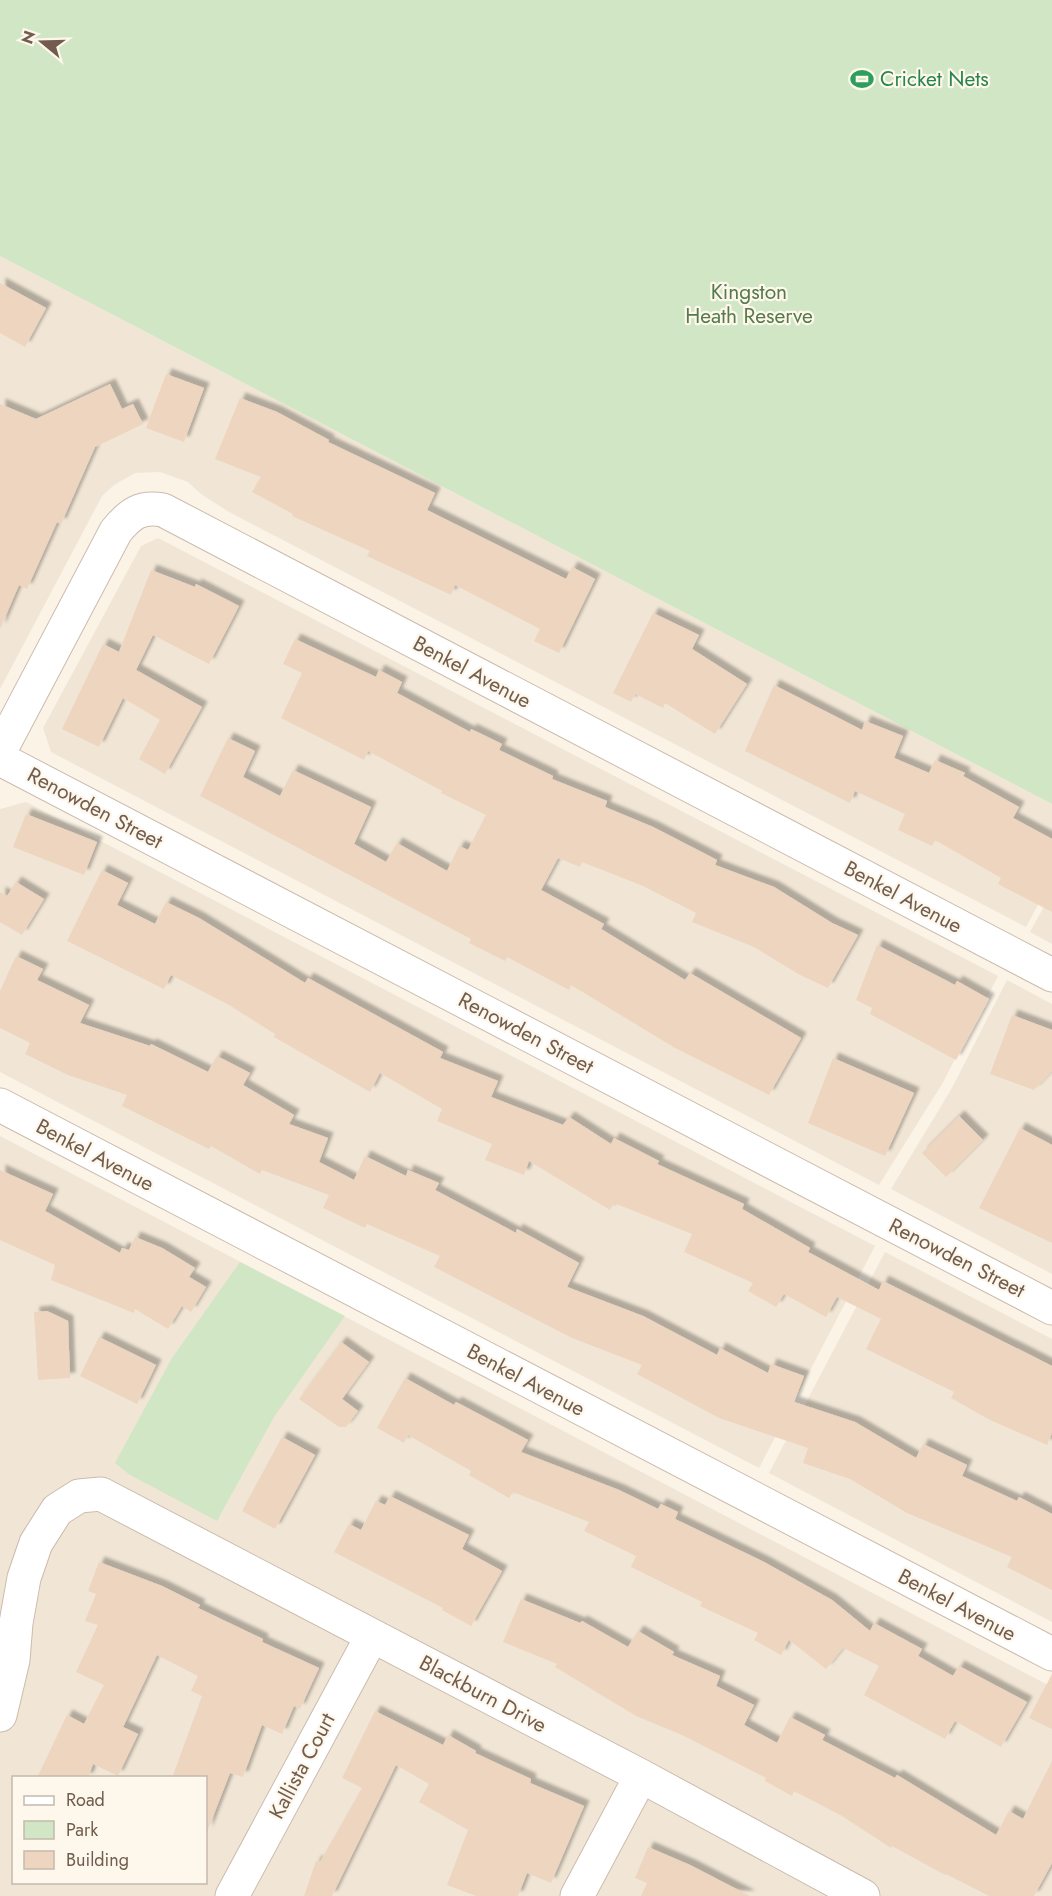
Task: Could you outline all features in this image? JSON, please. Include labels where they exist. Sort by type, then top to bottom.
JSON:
[{"type":"street","name":"Benkel Avenue","points":[[0,751],[116,531],[128,516],[139,509],[163,510],[1052,975]]},
{"type":"street","name":"Renowden Street","points":[[0,759],[1052,1308]]},
{"type":"street","name":"Benkel Avenue","points":[[0,1105],[1052,1654]]},
{"type":"street","name":"Blackburn Drive","points":[[0,1715],[13,1660],[16,1623],[24,1578],[36,1543],[57,1510],[79,1496],[101,1494],[641,1776],[863,1896]]},
{"type":"street","name":"Kallista Court","points":[[232,1896],[372,1636]]},
{"type":"street","points":[[577,1896],[641,1776]]},
{"type":"shaded area","points":[[0,256],[1052,804],[1052,879],[1026,927],[229,512],[201,494],[188,482],[160,472],[135,473],[114,485],[102,496],[0,689]]},
{"type":"shaded area","points":[[158,538],[998,976],[942,1084],[879,1185],[51,752],[43,728],[141,546]]},
{"type":"shaded area","points":[[26,802],[875,1246],[759,1468],[0,1072],[0,809]]},
{"type":"shaded area","points":[[1052,892],[1052,944],[1030,932]]},
{"type":"shaded area","points":[[1007,980],[1052,1004],[1052,1274],[891,1189],[952,1088]]},
{"type":"shaded area","points":[[0,1136],[1052,1687],[1052,1896],[0,1896]]},
{"type":"shaded area","points":[[885,1252],[1052,1339],[1052,1622],[769,1473]]},
{"type":"green space","name":"Kingston Heath Reserve","points":[[0,0],[1052,0],[1052,804],[0,256]]},
{"type":"green space","points":[[240,1262],[345,1316],[274,1417],[217,1521],[130,1475],[115,1463],[172,1358]]},
{"type":"building","points":[[0,283],[46,308],[25,347],[0,333]]},
{"type":"building","points":[[166,374],[204,388],[184,442],[146,428]]},
{"type":"building","points":[[110,384],[122,409],[133,404],[143,424],[95,447],[61,524],[57,522],[27,589],[19,585],[0,629],[0,404],[36,419]]},
{"type":"building","points":[[240,398],[277,412],[329,440],[328,442],[435,493],[427,510],[566,579],[572,567],[595,579],[559,653],[534,641],[540,629],[455,585],[451,595],[367,556],[370,551],[292,516],[293,514],[252,492],[261,477],[215,459]]},
{"type":"building","points":[[151,570],[195,587],[196,584],[239,606],[209,664],[153,635],[136,670],[202,707],[165,774],[139,759],[160,720],[123,698],[99,747],[62,729],[103,644],[119,652]]},
{"type":"building","points":[[653,613],[699,635],[692,649],[747,684],[715,734],[665,703],[663,708],[635,694],[631,702],[613,693]]},
{"type":"building","points":[[295,639],[376,677],[379,670],[402,682],[397,693],[470,732],[471,729],[502,744],[499,750],[553,776],[552,779],[607,801],[605,807],[653,827],[717,860],[715,865],[774,887],[832,923],[858,935],[828,988],[800,975],[754,947],[692,922],[696,913],[643,886],[582,862],[580,867],[558,858],[541,890],[604,924],[601,929],[685,980],[690,973],[801,1038],[769,1095],[675,1048],[571,985],[569,990],[507,957],[505,961],[469,943],[471,939],[200,796],[228,738],[255,751],[243,777],[280,796],[293,770],[371,807],[354,844],[386,862],[397,843],[447,871],[459,846],[468,850],[486,815],[441,793],[442,791],[368,751],[364,760],[281,718],[302,673],[283,664]]},
{"type":"building","points":[[774,685],[862,730],[865,721],[903,736],[894,758],[929,773],[935,760],[965,773],[963,776],[1019,807],[1013,818],[1052,839],[1052,912],[998,884],[1001,878],[935,840],[932,846],[898,830],[905,814],[855,791],[850,803],[745,751]]},
{"type":"building","points":[[26,814],[97,842],[84,875],[13,847]]},
{"type":"building","points":[[102,870],[128,883],[117,905],[155,924],[166,902],[199,918],[305,983],[308,978],[443,1052],[440,1058],[498,1081],[491,1097],[563,1125],[569,1117],[611,1144],[614,1138],[659,1161],[657,1164],[744,1204],[742,1209],[810,1248],[808,1252],[879,1290],[883,1281],[1052,1366],[1052,1433],[1047,1445],[988,1419],[951,1398],[954,1392],[866,1349],[881,1319],[837,1297],[826,1317],[784,1294],[776,1307],[748,1291],[753,1283],[684,1252],[692,1234],[614,1203],[610,1210],[529,1161],[524,1175],[485,1160],[492,1144],[437,1121],[442,1109],[380,1073],[370,1092],[274,1037],[275,1034],[229,1005],[171,975],[164,989],[67,941]]},
{"type":"building","points":[[16,882],[44,899],[22,935],[0,922],[0,892],[7,896]]},
{"type":"building","points":[[877,945],[955,985],[957,981],[989,999],[956,1060],[870,1014],[872,1008],[856,1000]]},
{"type":"building","points":[[16,956],[43,969],[37,980],[89,1005],[80,1023],[150,1046],[151,1044],[208,1072],[217,1056],[250,1073],[243,1085],[294,1115],[289,1124],[328,1138],[319,1162],[354,1180],[365,1156],[406,1176],[408,1170],[439,1183],[435,1190],[516,1233],[517,1229],[579,1263],[567,1287],[643,1316],[717,1355],[720,1348],[768,1373],[771,1364],[804,1376],[794,1402],[855,1422],[916,1458],[923,1444],[967,1465],[962,1476],[1017,1501],[1019,1497],[1052,1514],[1052,1590],[1007,1567],[1012,1557],[907,1513],[850,1479],[803,1463],[808,1448],[719,1418],[637,1374],[642,1365],[572,1338],[434,1267],[440,1256],[367,1224],[365,1228],[323,1208],[329,1195],[262,1170],[260,1174],[211,1146],[209,1149],[122,1106],[127,1095],[68,1075],[25,1054],[30,1043],[0,1028],[0,991]]},
{"type":"building","points":[[1012,1015],[1052,1030],[1052,1071],[1034,1090],[990,1074]]},
{"type":"building","points":[[833,1058],[914,1093],[885,1156],[808,1123]]},
{"type":"building","points":[[959,1116],[983,1140],[946,1177],[922,1153]]},
{"type":"building","points":[[1020,1128],[1052,1145],[1052,1243],[979,1208]]},
{"type":"building","points":[[0,1170],[53,1194],[45,1211],[120,1253],[122,1248],[129,1250],[135,1237],[162,1248],[195,1268],[189,1277],[206,1287],[191,1312],[182,1306],[168,1329],[135,1309],[134,1313],[51,1280],[55,1265],[0,1240]]},
{"type":"building","points":[[47,1311],[68,1321],[70,1378],[38,1380],[34,1312]]},
{"type":"building","points":[[99,1337],[156,1365],[137,1404],[80,1376]]},
{"type":"building","points":[[341,1342],[369,1362],[342,1399],[358,1411],[346,1427],[339,1427],[299,1399]]},
{"type":"building","points":[[405,1378],[454,1405],[456,1402],[528,1440],[521,1452],[619,1490],[658,1509],[661,1504],[678,1512],[675,1519],[764,1562],[832,1600],[870,1631],[874,1623],[922,1649],[918,1656],[953,1676],[959,1666],[1027,1702],[1001,1747],[955,1721],[945,1739],[864,1695],[879,1666],[843,1648],[826,1669],[789,1640],[781,1655],[754,1640],[758,1633],[700,1606],[702,1602],[631,1567],[636,1556],[584,1531],[589,1522],[513,1492],[509,1498],[469,1475],[471,1471],[408,1435],[404,1443],[377,1428]]},
{"type":"building","points":[[282,1437],[315,1455],[275,1529],[242,1511]]},
{"type":"building","points":[[390,1496],[469,1535],[462,1549],[502,1571],[471,1626],[442,1610],[443,1608],[334,1552],[349,1524],[361,1530],[376,1501],[385,1505]]},
{"type":"building","points":[[99,1562],[162,1586],[200,1605],[198,1608],[263,1639],[262,1642],[319,1668],[300,1709],[294,1706],[282,1734],[262,1725],[243,1777],[230,1773],[207,1832],[207,1776],[173,1776],[202,1696],[191,1691],[198,1676],[157,1655],[123,1727],[138,1734],[118,1776],[93,1764],[89,1776],[38,1776],[67,1715],[84,1724],[104,1685],[76,1672],[98,1625],[85,1621],[96,1594],[88,1591]]},
{"type":"building","points":[[521,1599],[580,1623],[582,1621],[628,1647],[638,1631],[674,1652],[672,1655],[720,1676],[716,1686],[754,1705],[744,1725],[777,1743],[790,1717],[825,1735],[822,1740],[895,1778],[897,1775],[996,1835],[1009,1811],[1023,1819],[1052,1761],[1052,1863],[1034,1896],[989,1896],[945,1875],[892,1846],[891,1848],[842,1816],[794,1791],[792,1796],[765,1781],[766,1778],[682,1735],[636,1716],[555,1667],[557,1664],[503,1642]]},
{"type":"building","points":[[1052,1674],[1052,1729],[1029,1718]]},
{"type":"building","points":[[375,1711],[443,1745],[448,1735],[476,1751],[475,1753],[531,1779],[530,1783],[584,1806],[551,1883],[527,1873],[518,1896],[476,1896],[447,1885],[468,1830],[419,1802],[429,1784],[396,1765],[332,1896],[304,1896],[316,1861],[320,1862],[362,1788],[342,1778]]},
{"type":"building","points":[[648,1847],[690,1865],[750,1896],[641,1896],[647,1883],[635,1878]]},
{"type":"place","name":"Cricket Nets","points":[[862,79]]}]
